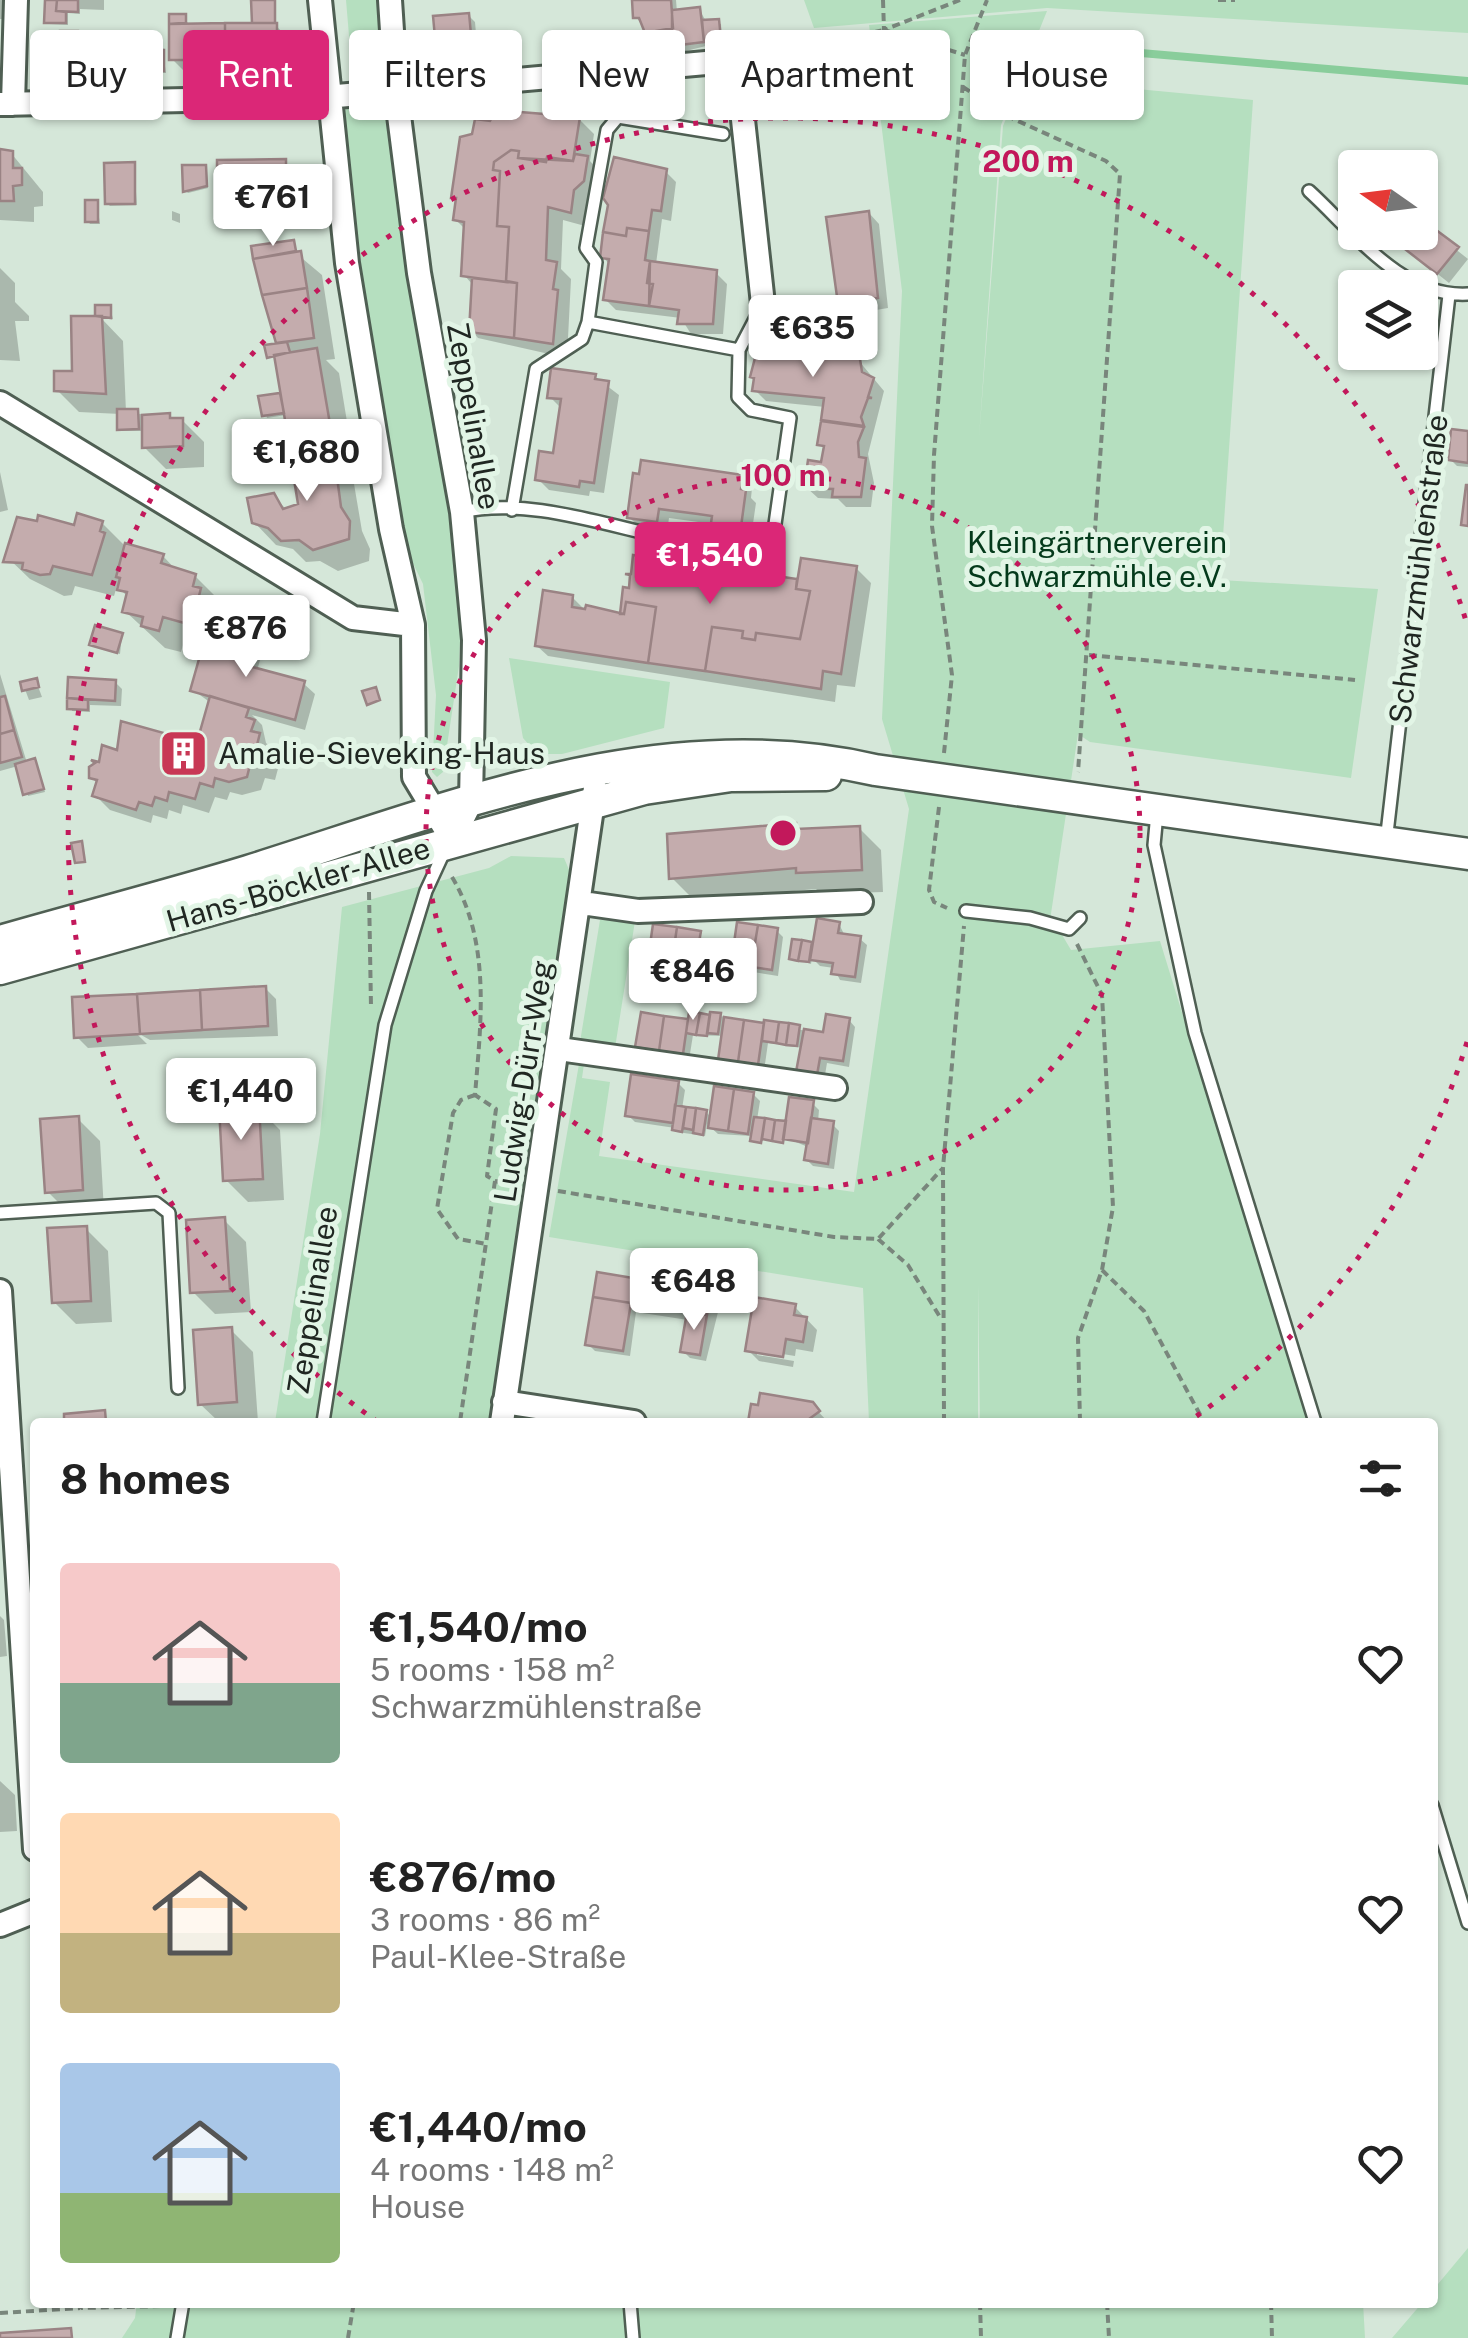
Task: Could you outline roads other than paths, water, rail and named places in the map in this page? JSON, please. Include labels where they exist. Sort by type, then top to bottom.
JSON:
[{"type":"street","points":[[16,0],[7,104],[183,100]]},
{"type":"street","points":[[320,0],[322,30]]},
{"type":"street","name":"Zeppelinallee","points":[[390,0],[392,30]]},
{"type":"street","points":[[522,80],[706,63],[728,70],[740,92],[762,304]]},
{"type":"street","points":[[329,120],[360,352],[413,625],[414,777],[446,849]]},
{"type":"street","name":"Zeppelinallee","points":[[400,120],[419,273],[462,512],[474,640],[471,802],[446,849]]},
{"type":"street","points":[[0,403],[353,618],[413,625]]},
{"type":"street","points":[[594,769],[680,756],[773,754],[824,758],[876,770],[942,776],[1468,854]]},
{"type":"street","name":"Hans-Böckler-Allee","points":[[0,941],[594,769]]},
{"type":"street","name":"Ludwig-Dürr-Weg","points":[[582,1418],[503,1412],[582,903],[596,801],[594,769]]},
{"type":"street","points":[[596,801],[688,780],[876,770]]},
{"type":"street","name":"Hans-Böckler-Allee","points":[[0,970],[294,884],[446,849],[596,801]]},
{"type":"street","points":[[582,903],[638,911],[860,902]]},
{"type":"street","points":[[559,1049],[835,1088]]},
{"type":"street","points":[[0,1292],[30,1769]]},
{"type":"street","points":[[0,1925],[30,1913]]},
{"type":"lane","points":[[512,510],[536,369],[582,339],[588,322],[596,262],[586,248],[607,130],[618,116],[723,134]]},
{"type":"lane","points":[[1310,191],[1405,279],[1449,296],[1468,294]]},
{"type":"lane","name":"Schwarzmühlenstraße","points":[[1386,842],[1449,296]]},
{"type":"lane","points":[[462,512],[485,506],[608,523],[634,534],[736,550],[760,542],[774,532],[790,418],[751,410],[738,397],[739,350],[762,304]]},
{"type":"lane","points":[[588,322],[739,350]]},
{"type":"lane","points":[[1158,809],[1154,845],[1195,1033],[1314,1418]]},
{"type":"lane","name":"Zeppelinallee","points":[[324,1418],[386,1025],[402,965],[446,849]]},
{"type":"lane","points":[[966,911],[1030,918],[1069,929],[1080,918]]},
{"type":"lane","points":[[0,1213],[156,1203],[168,1213],[178,1388]]},
{"type":"lane","points":[[1438,1825],[1468,1923]]},
{"type":"lane","points":[[177,2338],[182,2308]]},
{"type":"lane","points":[[630,2308],[632,2338]]},
{"type":"waterway","points":[[1144,53],[1468,81]]},
{"type":"place","name":"Amalie-Sieveking-Haus","points":[[183,753]]},
{"type":"park label","name":"Kleingärtnerverein Schwarzmühle e.V.","points":[[1097,559]]}]
